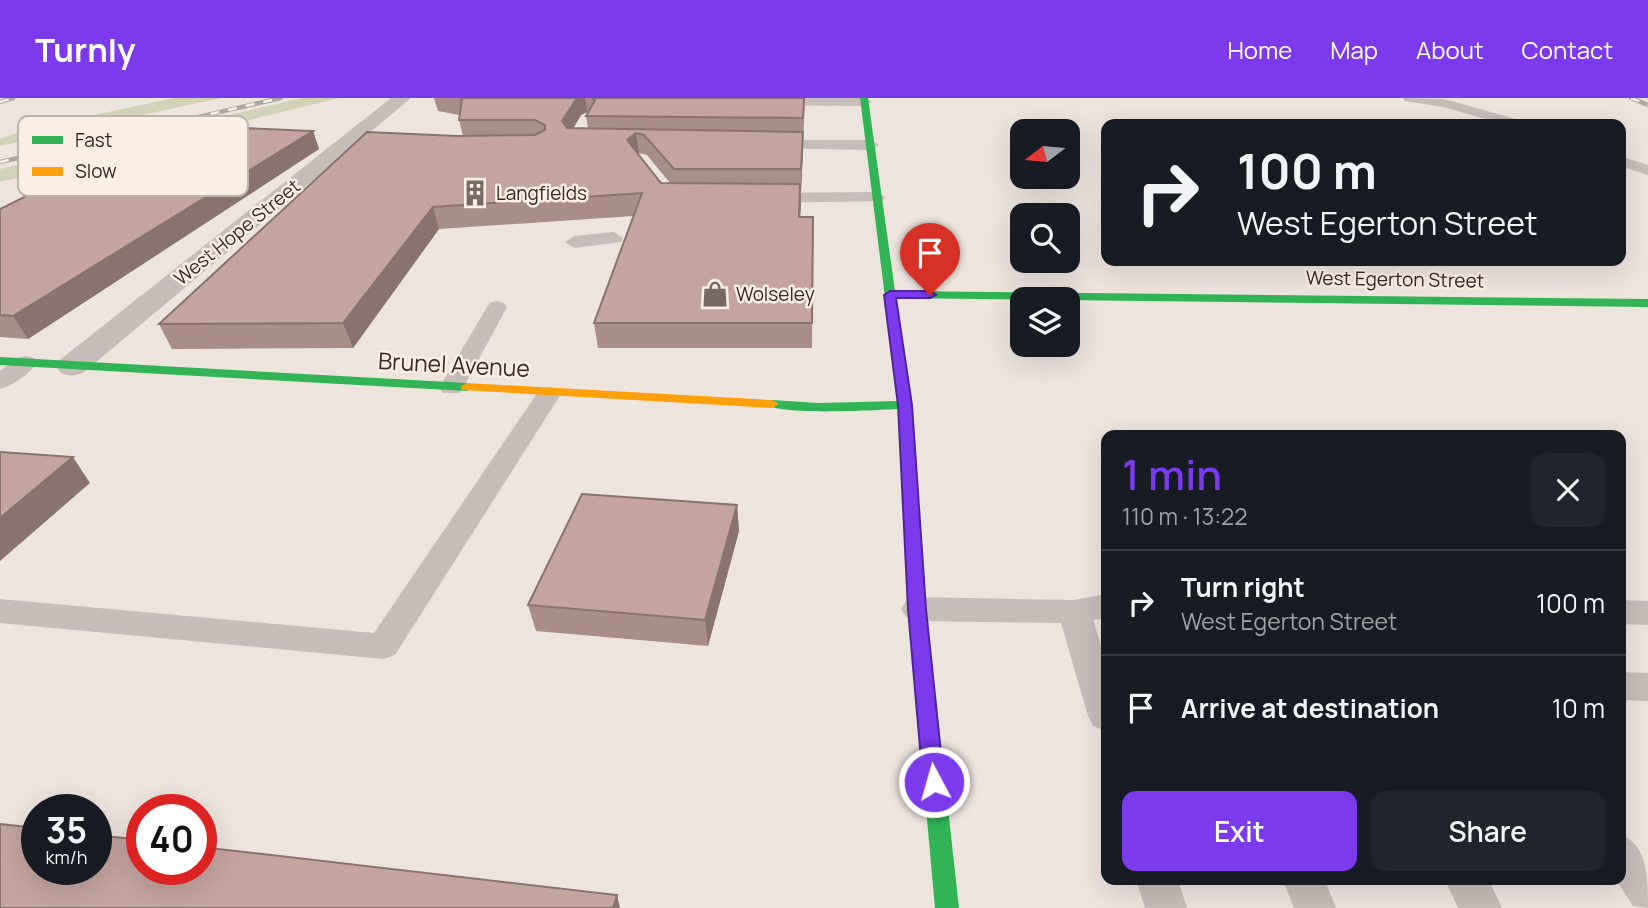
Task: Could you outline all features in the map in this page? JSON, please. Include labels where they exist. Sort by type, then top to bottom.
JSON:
[{"type":"street","name":"West Hope Street","points":[[72,366],[402,98]]},
{"type":"street","points":[[865,100],[905,405],[917,609],[947,908]]},
{"type":"street","name":"West Egerton Street","points":[[890,295],[1648,303]]},
{"type":"street","name":"Brunel Avenue","points":[[0,362],[818,407],[905,405]]},
{"type":"lane","points":[[1410,98],[1444,103],[1500,119]]},
{"type":"lane","points":[[748,102],[865,100]]},
{"type":"lane","points":[[755,145],[871,145]]},
{"type":"lane","points":[[343,146],[371,146]]},
{"type":"lane","points":[[1626,162],[1648,170]]},
{"type":"lane","points":[[749,198],[877,197]]},
{"type":"lane","points":[[573,242],[614,238]]},
{"type":"lane","points":[[451,388],[497,307]]},
{"type":"lane","points":[[0,382],[26,363]]},
{"type":"lane","points":[[0,611],[383,646],[549,394]]},
{"type":"lane","points":[[917,609],[1090,609],[1101,683]]},
{"type":"lane","points":[[1626,612],[1648,613]]},
{"type":"lane","points":[[1626,686],[1648,687]]},
{"type":"lane","points":[[1626,861],[1648,892]]},
{"type":"lane","points":[[1159,885],[1166,908]]},
{"type":"lane","points":[[1306,885],[1315,908]]},
{"type":"lane","points":[[1469,885],[1481,908]]},
{"type":"green space","points":[[174,98],[221,98],[138,116],[90,116]]},
{"type":"green space","points":[[302,98],[339,98],[248,121],[248,116],[225,116]]},
{"type":"green space","points":[[18,132],[18,142],[0,146],[0,139]]},
{"type":"green space","points":[[18,165],[18,178],[0,182],[0,169]]},
{"type":"building","points":[[462,98],[577,98],[562,121],[567,128],[803,132],[801,169],[674,169],[644,135],[636,133],[627,140],[661,183],[800,184],[799,217],[813,217],[812,323],[594,323],[642,193],[433,207],[343,323],[159,324],[367,132],[457,136],[535,135],[545,130],[545,125],[535,120],[459,120]]},
{"type":"building","points":[[592,98],[804,98],[803,118],[586,116],[595,100]]},
{"type":"building","points":[[248,128],[313,131],[248,171]]},
{"type":"building","points":[[26,196],[208,196],[13,316],[0,315],[0,209]]},
{"type":"building","points":[[0,452],[73,457],[0,518]]},
{"type":"building","points":[[582,494],[737,505],[705,620],[528,605]]},
{"type":"building","points":[[0,824],[21,826],[21,885],[112,885],[112,837],[126,838],[126,885],[217,885],[217,849],[617,895],[613,908],[0,908]]},
{"type":"railway","points":[[0,102],[13,98]]},
{"type":"railway","points":[[202,116],[281,98]]},
{"type":"railway","points":[[1631,98],[1648,105]]},
{"type":"railway","points":[[0,162],[18,158]]},
{"type":"traffic: fast","points":[[864,98],[905,405],[917,609],[947,908]]},
{"type":"traffic: fast","points":[[890,294],[1648,303]]},
{"type":"traffic: fast","points":[[0,361],[467,387]]},
{"type":"traffic: fast","points":[[772,404],[818,407],[905,405]]},
{"type":"traffic: slow","points":[[467,387],[772,404]]},
{"type":"place","name":"Langfields","points":[[475,193]]},
{"type":"place","name":"Wolseley","points":[[715,294]]},
{"type":"route","points":[[930,295],[890,295],[905,405],[917,609],[934,782]]}]
